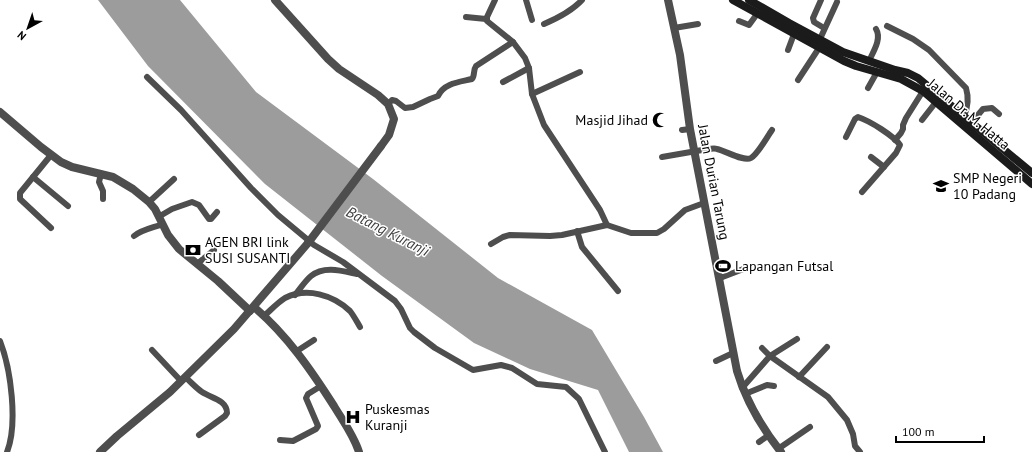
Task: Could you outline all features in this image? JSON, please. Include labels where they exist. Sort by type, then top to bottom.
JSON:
[{"type":"main road","name":"Jalan Dr. M. Hatta","points":[[733,0],[760,7],[794,34],[819,44],[908,73],[918,78],[1032,172]]},
{"type":"main road","name":"Jalan Dr. M. Hatta","points":[[748,0],[819,44],[844,62],[901,79],[923,91],[1032,184]]},
{"type":"street","points":[[100,452],[183,379],[234,329],[308,243],[389,136],[394,119],[388,104],[378,95],[339,69],[328,59],[274,0]]},
{"type":"street","points":[[486,19],[495,0]]},
{"type":"street","points":[[526,0],[532,20]]},
{"type":"street","points":[[544,24],[556,19],[576,6],[582,0]]},
{"type":"street","name":"Jalan Durian Tarung","points":[[668,0],[680,55],[686,129],[695,152],[733,353],[743,391],[769,435],[780,450]]},
{"type":"street","points":[[821,0],[813,18],[814,22],[824,28]]},
{"type":"street","points":[[798,80],[819,44],[824,28],[837,2]]},
{"type":"street","points":[[739,21],[749,25],[760,7]]},
{"type":"street","points":[[466,17],[486,19],[520,50],[530,68],[532,94],[544,125],[588,190],[607,225]]},
{"type":"street","points":[[674,28],[698,24]]},
{"type":"street","points":[[887,26],[913,39],[929,50],[966,88],[968,108],[964,116]]},
{"type":"street","points":[[870,61],[878,40],[878,32],[876,29]]},
{"type":"street","points":[[788,50],[794,34]]},
{"type":"street","points":[[388,104],[392,100],[396,100],[405,108],[413,107],[438,96],[440,92],[449,85],[471,80],[474,78],[476,66],[513,42]]},
{"type":"street","points":[[503,82],[530,68]]},
{"type":"street","points":[[532,94],[580,72]]},
{"type":"street","points":[[868,88],[877,72]]},
{"type":"street","points":[[146,77],[181,110],[251,188],[278,215],[314,245],[332,255],[395,301],[404,313],[410,328],[424,340],[473,370],[501,366],[512,368],[538,384],[566,387],[579,399],[605,452]]},
{"type":"street","points":[[895,140],[901,134],[906,118],[923,91]]},
{"type":"street","points":[[922,120],[936,102]]},
{"type":"street","points":[[972,122],[983,109],[992,108],[999,114]]},
{"type":"street","points":[[0,112],[61,162],[72,167],[113,177],[123,182],[149,202],[160,216],[170,238],[178,249],[252,309],[264,316],[297,351],[321,386],[348,430],[359,452]]},
{"type":"street","points":[[846,137],[855,118],[858,117],[876,126],[895,140],[900,146],[884,168],[862,192]]},
{"type":"street","points":[[662,157],[716,149],[743,159],[748,159],[752,158],[772,130]]},
{"type":"street","points":[[51,155],[20,193],[20,198],[51,228]]},
{"type":"street","points":[[871,156],[884,168]]},
{"type":"street","points":[[101,174],[99,182],[103,191],[103,199]]},
{"type":"street","points":[[32,177],[68,206]]},
{"type":"street","points":[[149,202],[174,179]]},
{"type":"street","points":[[160,216],[172,209],[192,202],[199,206],[209,219],[211,219],[217,212]]},
{"type":"street","points":[[492,244],[503,237],[510,235],[562,235],[607,225],[631,233],[657,233],[664,229],[685,210],[704,203]]},
{"type":"street","points":[[134,236],[142,230],[150,229],[163,224]]},
{"type":"street","points":[[577,231],[582,247],[618,291]]},
{"type":"street","points":[[197,264],[214,250]]},
{"type":"street","points":[[720,278],[746,268]]},
{"type":"street","points":[[295,295],[311,276],[321,271],[338,270],[359,275]]},
{"type":"street","points":[[264,316],[274,306],[286,298],[309,292],[322,295],[336,301],[351,312],[360,327]]},
{"type":"street","points":[[743,391],[770,356],[797,339]]},
{"type":"street","points":[[297,351],[314,340]]},
{"type":"street","points":[[0,342],[7,360],[13,415],[11,438],[7,452]]},
{"type":"street","points":[[799,377],[827,347]]},
{"type":"street","points":[[762,348],[770,356],[828,397],[847,420],[853,434],[854,446],[860,452]]},
{"type":"street","points":[[152,350],[183,379],[220,401],[227,410],[227,414],[225,416],[200,435]]},
{"type":"street","points":[[716,361],[733,353]]},
{"type":"street","points":[[743,391],[767,385],[774,386]]},
{"type":"street","points":[[280,440],[287,442],[294,441],[316,430],[318,426],[306,398],[308,394],[321,386]]},
{"type":"street","points":[[780,450],[810,427]]},
{"type":"street","points":[[852,452],[853,434]]},
{"type":"street","points":[[759,442],[769,435]]},
{"type":"water","name":"Batang Kuranji","points":[[98,0],[180,0],[256,92],[373,179],[498,278],[592,330],[663,452],[629,452],[598,390],[530,369],[474,343],[382,276],[265,184],[148,66]]},
{"type":"place","name":"Masjid Jihad","points":[[660,120]]},
{"type":"place","name":"SMP Negeri 10 Padang","points":[[941,186]]},
{"type":"place","name":"AGEN BRI link SUSI SUSANTI","points":[[193,250]]},
{"type":"place","name":"Lapangan Futsal","points":[[723,266]]},
{"type":"place","name":"Puskesmas Kuranji","points":[[353,417]]}]
